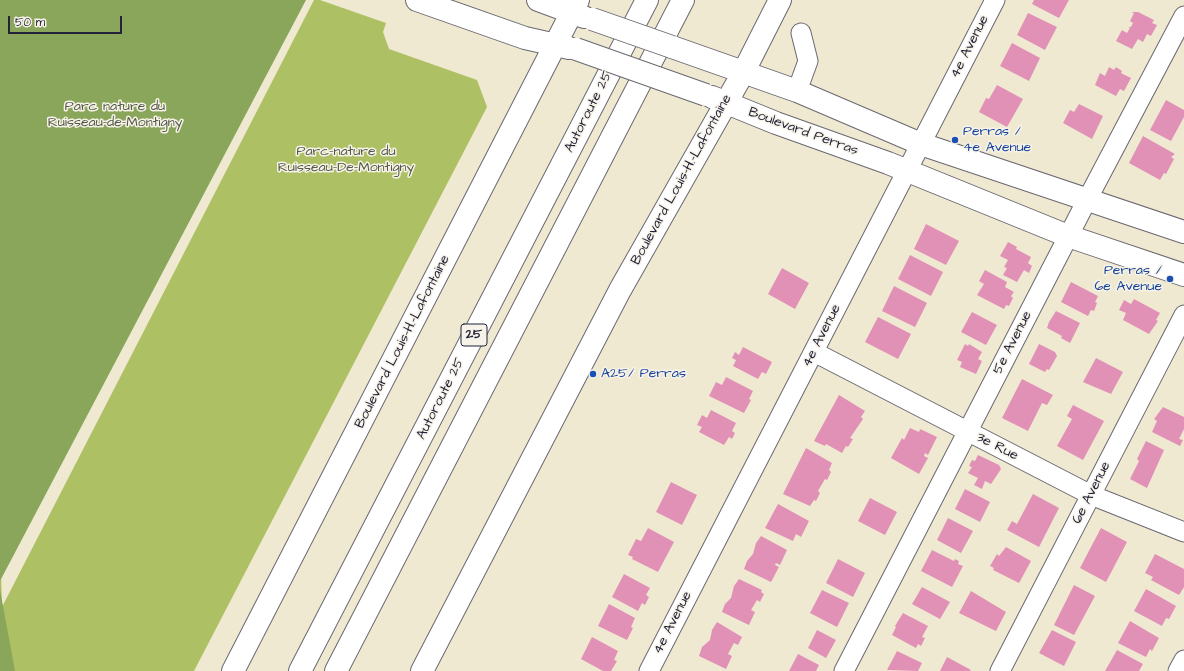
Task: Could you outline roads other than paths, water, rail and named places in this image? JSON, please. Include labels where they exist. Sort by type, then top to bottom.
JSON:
[{"type":"main road","name":"Boulevard Perras","points":[[417,0],[525,38],[554,46],[576,49],[716,99],[776,123],[888,163],[1068,236],[1184,276]]},
{"type":"main road","points":[[538,0],[575,6],[592,19],[797,91],[920,144],[1184,232]]},
{"type":"main road","name":"Autoroute 25","points":[[300,671],[647,0]]},
{"type":"main road","name":"25","points":[[336,671],[683,0]]},
{"type":"main road","name":"Boulevard Louis-H.-Lafontaine","points":[[422,671],[620,290],[716,99],[780,0]]},
{"type":"main road","name":"Boulevard Louis-H.-Lafontaine","points":[[233,671],[575,6]]},
{"type":"street","name":"4e Avenue","points":[[649,671],[995,0]]},
{"type":"street","name":"5e Avenue","points":[[844,671],[1068,236],[1184,16]]},
{"type":"street","points":[[797,91],[808,61],[801,33]]},
{"type":"street","name":"6e Avenue","points":[[1000,671],[1184,315]]},
{"type":"street","name":"3e Rue","points":[[814,352],[1091,495],[1184,532]]},
{"type":"street","points":[[1178,671],[1184,660]]},
{"type":"place","name":"Perras / 4e Avenue","points":[[955,140]]},
{"type":"place","name":"Perras / 6e Avenue","points":[[1170,279]]},
{"type":"place","name":"A25/ Perras","points":[[593,374]]},
{"type":"park label","name":"Parc nature du Ruisseau-de-Montigny","points":[[115,116]]},
{"type":"park label","name":"Parc-nature du Ruisseau-De-Montigny","points":[[346,160]]}]
